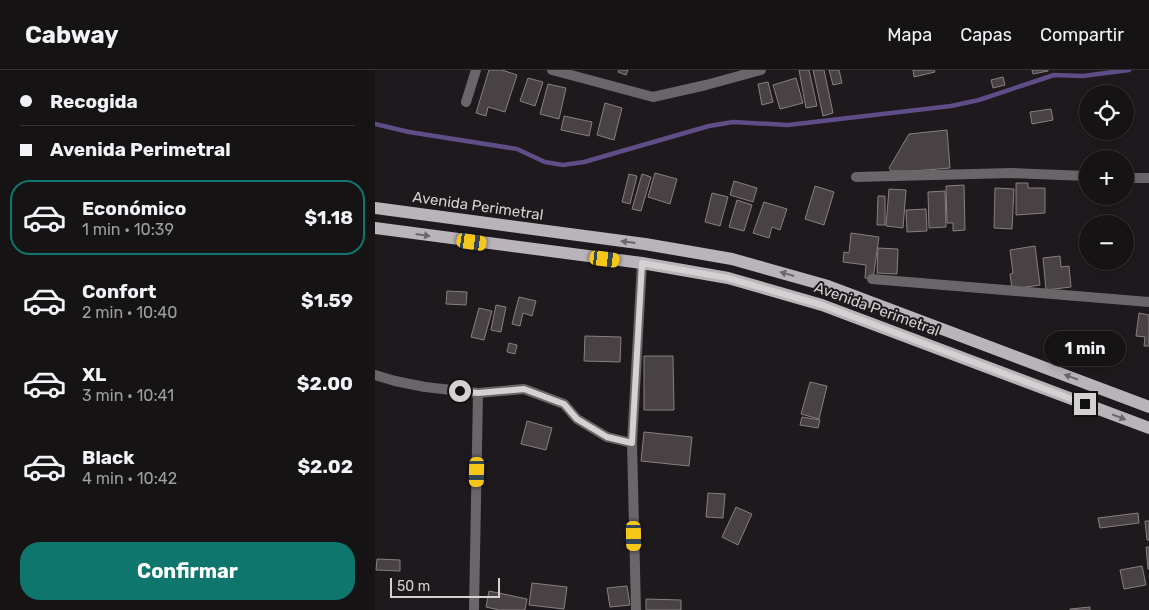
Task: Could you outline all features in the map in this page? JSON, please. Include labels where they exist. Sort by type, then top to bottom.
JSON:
[{"type":"main road","name":"Avenida Perimetral","points":[[375,208],[645,244],[732,259],[828,286],[1149,407]]},
{"type":"main road","name":"Avenida Perimetral","points":[[375,228],[642,263],[728,278],[822,305],[1149,428]]},
{"type":"street","points":[[466,102],[476,70]]},
{"type":"street","points":[[553,70],[653,97],[761,70]]},
{"type":"street","points":[[856,177],[1012,173],[1079,176]]},
{"type":"street","points":[[1134,178],[1149,178]]},
{"type":"street","points":[[635,610],[632,443],[642,263]]},
{"type":"street","points":[[872,279],[1149,302]]},
{"type":"street","points":[[375,375],[425,387],[478,393],[524,389],[564,404],[577,419],[607,437],[632,443]]},
{"type":"street","points":[[474,610],[478,393]]},
{"type":"building","points":[[489,70],[502,70],[517,75],[505,112],[488,107],[486,116],[476,113]]},
{"type":"building","points":[[619,70],[628,70],[626,75],[618,72]]},
{"type":"building","points":[[799,70],[809,70],[817,106],[806,108]]},
{"type":"building","points":[[813,70],[824,70],[833,113],[823,116]]},
{"type":"building","points":[[829,70],[839,70],[842,83],[833,85]]},
{"type":"building","points":[[913,70],[934,70],[935,72],[914,77]]},
{"type":"building","points":[[1032,70],[1048,70],[1048,71],[1033,74]]},
{"type":"building","points":[[1003,77],[1005,85],[993,88],[991,80]]},
{"type":"building","points":[[528,78],[543,82],[535,106],[520,101]]},
{"type":"building","points":[[796,78],[803,103],[780,109],[773,85]]},
{"type":"building","points":[[768,82],[773,102],[762,105],[758,84]]},
{"type":"building","points":[[548,84],[566,88],[559,119],[540,114]]},
{"type":"building","points":[[605,103],[622,108],[614,140],[597,135]]},
{"type":"building","points":[[1051,109],[1053,120],[1032,124],[1030,112]]},
{"type":"building","points":[[564,116],[592,122],[589,136],[561,130]]},
{"type":"building","points":[[947,130],[950,168],[891,171],[889,168],[909,134]]},
{"type":"building","points":[[655,173],[677,179],[670,204],[648,197]]},
{"type":"building","points":[[629,174],[637,176],[630,204],[622,202]]},
{"type":"building","points":[[642,174],[651,177],[641,211],[632,209]]},
{"type":"building","points":[[734,181],[757,188],[753,202],[730,195]]},
{"type":"building","points":[[1016,183],[1028,183],[1028,188],[1045,188],[1045,213],[1016,215]]},
{"type":"building","points":[[964,185],[965,230],[953,231],[953,223],[947,223],[946,186]]},
{"type":"building","points":[[815,186],[834,192],[824,225],[805,219]]},
{"type":"building","points":[[995,188],[1014,189],[1012,229],[994,228]]},
{"type":"building","points":[[889,189],[906,190],[903,228],[886,226]]},
{"type":"building","points":[[945,191],[946,227],[929,228],[928,192]]},
{"type":"building","points":[[712,193],[728,197],[720,226],[705,222]]},
{"type":"building","points":[[878,196],[885,196],[885,225],[877,225]]},
{"type":"building","points":[[737,200],[752,205],[744,231],[729,227]]},
{"type":"building","points":[[764,202],[787,209],[780,230],[772,227],[769,238],[753,233]]},
{"type":"building","points":[[926,209],[927,231],[907,232],[906,210]]},
{"type":"building","points":[[851,233],[879,237],[873,279],[865,278],[866,265],[843,262],[844,252],[849,253]]},
{"type":"building","points":[[1035,246],[1040,285],[1012,289],[1010,274],[1013,273],[1010,250]]},
{"type":"building","points":[[878,248],[898,249],[897,274],[877,273]]},
{"type":"building","points":[[1060,256],[1061,267],[1069,266],[1071,287],[1046,290],[1043,258]]},
{"type":"building","points":[[447,291],[467,292],[466,305],[446,304]]},
{"type":"building","points":[[519,297],[536,301],[532,316],[523,313],[520,326],[512,324]]},
{"type":"building","points":[[496,305],[506,307],[501,332],[491,330]]},
{"type":"building","points":[[479,308],[492,311],[484,340],[471,337]]},
{"type":"building","points":[[1139,313],[1149,315],[1149,346],[1144,346],[1145,337],[1136,336]]},
{"type":"building","points":[[585,336],[621,337],[620,362],[584,361]]},
{"type":"building","points":[[509,343],[517,345],[515,354],[507,352]]},
{"type":"building","points":[[644,356],[673,356],[674,410],[644,410]]},
{"type":"building","points":[[810,382],[827,386],[819,419],[801,414]]},
{"type":"building","points":[[802,417],[820,420],[818,428],[800,425]]},
{"type":"building","points":[[527,421],[552,428],[546,450],[521,444]]},
{"type":"building","points":[[644,432],[692,437],[689,466],[641,461]]},
{"type":"building","points":[[708,493],[725,494],[723,518],[706,517]]},
{"type":"building","points":[[736,507],[752,514],[738,545],[722,537]]},
{"type":"building","points":[[1138,513],[1139,523],[1100,528],[1098,518]]},
{"type":"building","points":[[1145,521],[1149,521],[1149,540],[1147,540]]},
{"type":"building","points":[[1146,547],[1149,547],[1149,569],[1148,569]]},
{"type":"building","points":[[377,559],[400,560],[400,571],[376,570]]},
{"type":"building","points":[[1142,566],[1146,585],[1124,589],[1120,570]]},
{"type":"building","points":[[532,583],[567,587],[564,609],[529,605]]},
{"type":"building","points":[[627,586],[630,605],[610,607],[607,588]]},
{"type":"building","points":[[489,591],[527,599],[525,610],[499,610],[486,607]]},
{"type":"building","points":[[646,599],[681,600],[681,610],[646,610]]},
{"type":"building","points":[[1090,607],[1090,610],[1070,610],[1070,609]]},
{"type":"waterway","points":[[375,124],[409,132],[517,149],[545,162],[563,165],[584,162],[709,126],[733,122],[788,125],[951,106],[979,100],[1054,75],[1083,76],[1129,70]]},
{"type":"route","points":[[460,391],[478,393],[524,389],[564,404],[577,419],[607,437],[632,443],[642,263],[728,278],[822,305],[1085,404]]}]
